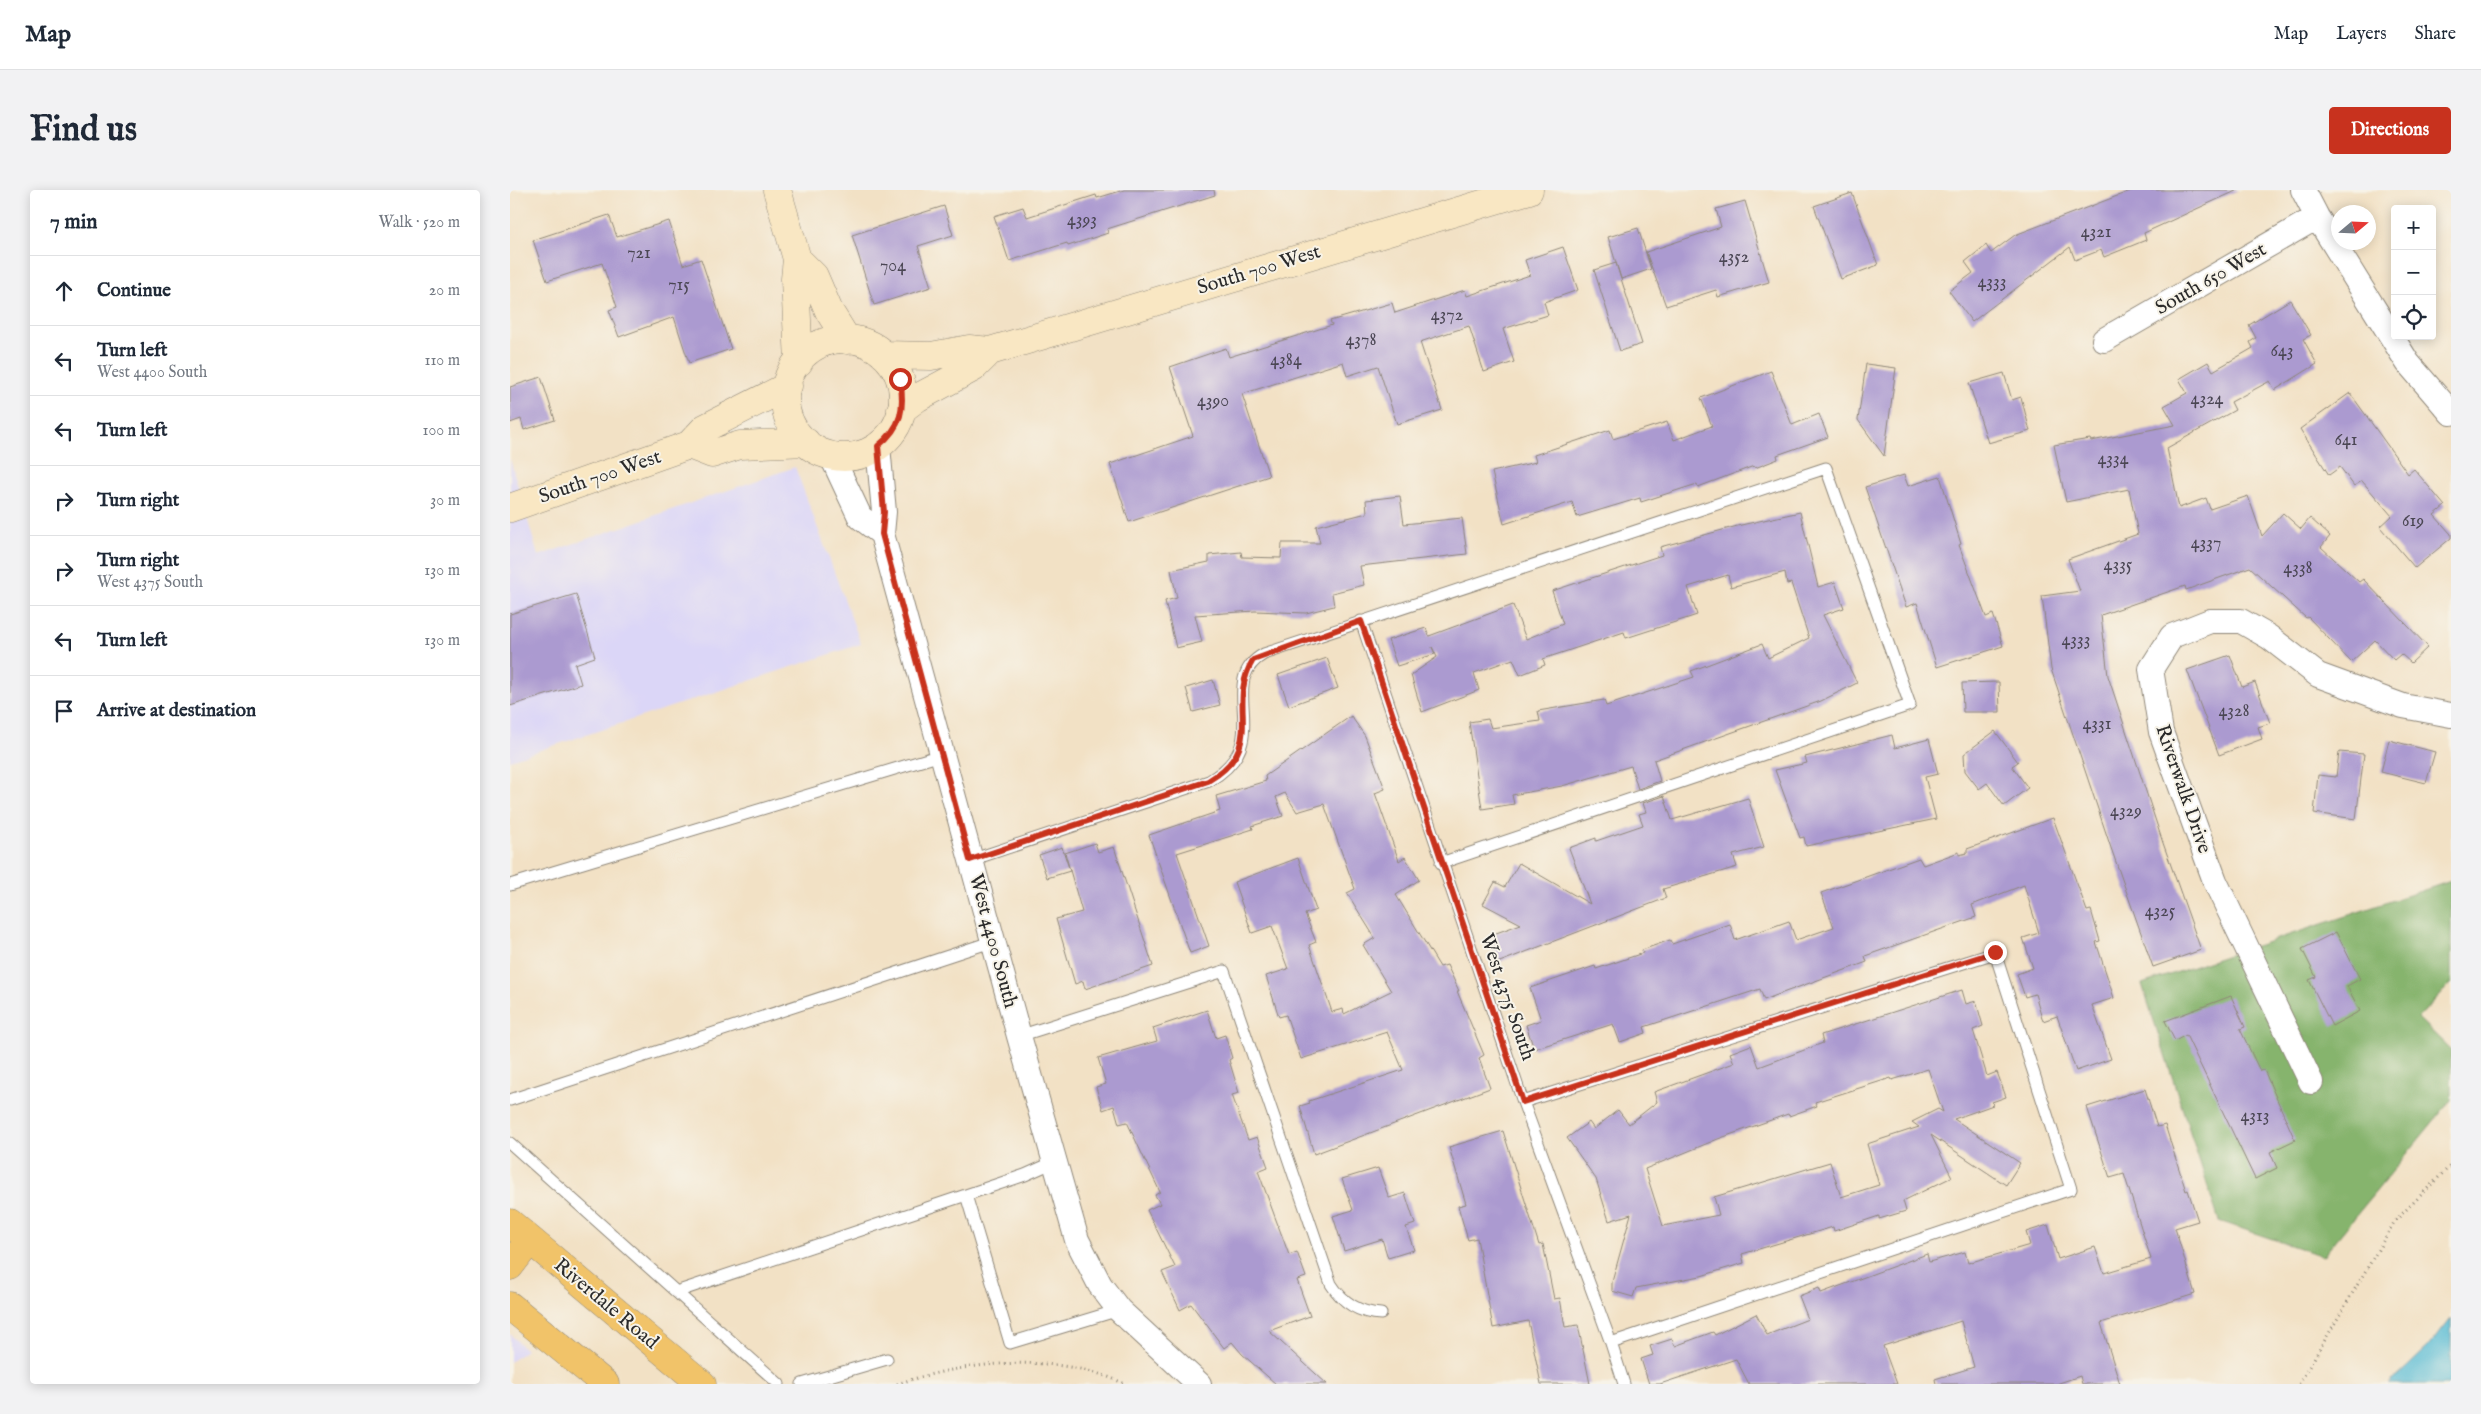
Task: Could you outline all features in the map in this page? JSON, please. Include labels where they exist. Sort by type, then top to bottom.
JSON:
[{"type":"main road","name":"Riverdale Road","points":[[510,1223],[702,1384]]},
{"type":"main road","points":[[510,1266],[530,1240]]},
{"type":"main road","points":[[510,1306],[605,1384]]},
{"type":"street","points":[[778,190],[797,259],[793,374],[785,408],[792,426],[812,447],[831,456],[853,457],[878,446],[889,437],[899,420],[903,399],[900,379],[890,361],[875,347],[856,340],[814,345],[793,374]]},
{"type":"street","name":"South 700 West","points":[[884,356],[931,356],[970,349],[990,351],[1529,190]]},
{"type":"street","points":[[2303,190],[2317,217],[2408,363],[2451,413]]},
{"type":"street","name":"South 650 West","points":[[2104,340],[2317,217]]},
{"type":"street","points":[[797,259],[814,276],[829,311],[847,340]]},
{"type":"street","name":"South 700 West","points":[[901,410],[917,398],[973,368],[990,351]]},
{"type":"street","name":"South 700 West","points":[[510,508],[689,445],[704,428],[793,374]]},
{"type":"street","points":[[689,445],[712,454],[740,445],[806,442]]},
{"type":"street","name":"West 4400 South","points":[[878,446],[884,512],[882,534],[970,860],[1077,1240],[1100,1285],[1119,1310],[1198,1384]]},
{"type":"street","points":[[831,456],[860,517],[882,534]]},
{"type":"street","name":"Riverwalk Drive","points":[[2311,1082],[2215,881],[2161,732],[2151,668],[2172,636],[2210,621],[2241,621],[2269,637],[2318,675],[2403,706],[2451,715]]},
{"type":"lane","points":[[970,860],[1208,781],[1222,773],[1234,760],[1243,741],[1243,683],[1246,672],[1253,660],[1361,621],[1826,468],[1910,705],[1442,863]]},
{"type":"lane","name":"West 4375 South","points":[[1361,621],[1523,1102],[1624,1384]]},
{"type":"lane","points":[[510,885],[941,755]]},
{"type":"lane","points":[[510,1100],[994,941]]},
{"type":"lane","points":[[1523,1102],[1995,952],[2071,1190],[1611,1344]]},
{"type":"lane","points":[[1019,1036],[1224,971],[1331,1284],[1338,1295],[1354,1308],[1367,1313],[1381,1314]]},
{"type":"lane","points":[[510,1143],[778,1384]]},
{"type":"lane","points":[[676,1292],[1025,1175],[1054,1162]]},
{"type":"lane","points":[[966,1195],[1010,1343],[1119,1310]]},
{"type":"lane","points":[[802,1384],[886,1359]]},
{"type":"path","points":[[2299,1384],[2395,1221],[2451,1164]]},
{"type":"path","points":[[897,1384],[931,1374],[1004,1364],[1079,1367],[1106,1375],[1125,1384]]},
{"type":"shaded area","points":[[510,459],[538,556],[795,467],[861,644],[510,760]]},
{"type":"shaded area","points":[[510,1334],[526,1350],[510,1362]]},
{"type":"green space","points":[[2451,881],[2451,983],[2418,1018],[2451,1050],[2451,1100],[2323,1256],[2219,1221],[2142,984]]},
{"type":"water","points":[[2451,1318],[2451,1384],[2389,1384],[2428,1347]]},
{"type":"building","points":[[1124,190],[1214,190],[1215,195],[1107,229],[1108,233],[1068,246],[1067,243],[1009,261],[994,216],[1023,207],[1027,217],[1096,195],[1097,198]]},
{"type":"building","points":[[2133,190],[2238,190],[2144,233],[2146,240],[2104,257],[2101,250],[2075,260],[2070,247],[1972,322],[1949,291],[1973,273],[1965,262],[1986,245],[1991,253],[2015,235]]},
{"type":"building","points":[[1852,193],[1878,265],[1841,279],[1814,206]]},
{"type":"building","points":[[1745,201],[1769,282],[1718,297],[1716,290],[1666,306],[1646,252],[1721,227],[1716,209]]},
{"type":"building","points":[[944,206],[953,235],[918,246],[931,287],[874,305],[852,235]]},
{"type":"building","points":[[609,215],[617,237],[669,221],[683,265],[701,259],[731,349],[689,363],[674,317],[619,337],[609,310],[617,307],[602,263],[547,281],[533,240]]},
{"type":"building","points":[[1638,228],[1651,269],[1621,279],[1608,237]]},
{"type":"building","points":[[1563,247],[1578,290],[1544,302],[1548,315],[1503,329],[1514,362],[1484,372],[1469,326],[1420,342],[1442,410],[1397,424],[1378,366],[1347,376],[1343,362],[1242,394],[1269,476],[1129,522],[1110,464],[1193,436],[1170,367],[1226,348],[1229,357],[1332,325],[1330,321],[1392,303],[1395,313],[1465,290],[1467,296],[1530,275],[1525,260]]},
{"type":"building","points":[[1616,263],[1642,344],[1620,351],[1594,270]]},
{"type":"building","points":[[2290,300],[2311,335],[2303,339],[2317,364],[2275,390],[2270,381],[2231,402],[2235,410],[2167,448],[2179,508],[2206,498],[2210,509],[2248,496],[2262,536],[2283,513],[2301,529],[2310,518],[2330,536],[2321,547],[2359,582],[2363,579],[2428,647],[2411,663],[2401,654],[2394,660],[2375,640],[2351,662],[2308,617],[2306,618],[2250,567],[2186,590],[2185,586],[2101,615],[2108,676],[2163,843],[2201,950],[2153,967],[2051,669],[2042,596],[2080,591],[2068,559],[2138,534],[2129,489],[2066,502],[2054,445],[2090,439],[2091,441],[2175,425],[2164,406],[2187,393],[2179,379],[2208,362],[2213,371],[2253,348],[2250,342],[2256,338],[2249,325]]},
{"type":"building","points":[[1866,364],[1896,368],[1884,456],[1858,420]]},
{"type":"building","points":[[1771,371],[1792,425],[1819,414],[1828,437],[1777,455],[1778,459],[1755,468],[1754,466],[1698,487],[1697,484],[1641,502],[1640,498],[1577,517],[1572,502],[1504,524],[1492,472],[1536,462],[1534,455],[1610,430],[1613,439],[1667,422],[1674,440],[1712,426],[1701,398]]},
{"type":"building","points":[[2004,373],[2012,400],[2021,397],[2030,431],[1988,443],[1969,383]]},
{"type":"building","points":[[541,377],[555,420],[524,430],[521,419],[510,423],[510,387]]},
{"type":"building","points":[[2350,393],[2408,474],[2414,469],[2445,506],[2434,515],[2451,534],[2451,538],[2415,568],[2380,527],[2392,516],[2362,481],[2354,486],[2340,467],[2329,475],[2300,429]]},
{"type":"building","points":[[1904,475],[1908,486],[1940,476],[1961,544],[1959,545],[1986,617],[1993,614],[2003,646],[1937,667],[1917,603],[1906,607],[1865,487]]},
{"type":"building","points":[[1400,496],[1404,524],[1462,518],[1467,554],[1360,566],[1364,585],[1332,593],[1334,606],[1306,613],[1255,611],[1195,615],[1202,642],[1176,648],[1165,601],[1177,598],[1171,570],[1209,562],[1209,555],[1241,552],[1242,557],[1281,558],[1282,543],[1320,543],[1316,526],[1367,513],[1366,500]]},
{"type":"building","points":[[1800,512],[1818,587],[1835,582],[1844,608],[1823,615],[1857,683],[1821,701],[1654,760],[1660,781],[1638,789],[1631,766],[1562,786],[1512,795],[1514,804],[1482,809],[1469,722],[1488,719],[1491,728],[1540,721],[1538,711],[1604,700],[1606,706],[1694,677],[1691,671],[1762,644],[1768,658],[1809,638],[1791,583],[1787,584],[1785,572],[1731,587],[1728,575],[1688,587],[1697,615],[1626,638],[1624,632],[1543,659],[1545,665],[1520,675],[1513,659],[1474,673],[1479,690],[1422,712],[1411,675],[1437,657],[1432,647],[1435,654],[1397,666],[1388,640],[1426,628],[1429,636],[1513,605],[1526,639],[1563,624],[1552,591],[1662,555],[1660,547],[1741,525]]},
{"type":"building","points":[[576,594],[595,657],[575,664],[581,684],[510,706],[510,614]]},
{"type":"building","points":[[2230,655],[2242,687],[2255,682],[2270,723],[2258,727],[2262,739],[2219,755],[2187,670]]},
{"type":"building","points":[[1327,658],[1338,688],[1289,706],[1278,675]]},
{"type":"building","points":[[1213,680],[1220,705],[1193,712],[1186,688]]},
{"type":"building","points":[[1999,682],[2000,712],[1963,712],[1962,683]]},
{"type":"building","points":[[1351,716],[1365,736],[1385,789],[1375,793],[1399,861],[1405,857],[1419,880],[1396,895],[1440,967],[1447,965],[1484,1055],[1479,1058],[1490,1088],[1314,1154],[1300,1106],[1310,1103],[1309,1101],[1403,1070],[1387,1032],[1301,1059],[1286,1015],[1279,1017],[1266,976],[1288,969],[1272,926],[1252,933],[1234,882],[1298,858],[1316,910],[1305,914],[1316,942],[1309,945],[1332,1012],[1343,1009],[1344,1014],[1391,991],[1363,945],[1375,938],[1347,893],[1355,889],[1324,804],[1297,812],[1285,793],[1276,797],[1283,816],[1252,826],[1253,829],[1177,853],[1209,946],[1190,953],[1149,835],[1220,811],[1216,796],[1266,781],[1265,776]]},
{"type":"building","points":[[1995,731],[2018,762],[2012,766],[2028,788],[2004,806],[1987,783],[1979,789],[1965,771],[1964,754]]},
{"type":"building","points":[[1892,735],[1895,748],[1929,739],[1938,774],[1925,777],[1936,819],[1806,846],[1804,837],[1800,838],[1775,770],[1807,763],[1805,757]]},
{"type":"building","points":[[2389,740],[2435,752],[2426,783],[2381,772]]},
{"type":"building","points":[[2339,752],[2364,754],[2356,819],[2314,813],[2318,775],[2336,777]]},
{"type":"building","points":[[1664,796],[1672,820],[1748,798],[1764,847],[1733,855],[1737,867],[1663,889],[1666,898],[1497,963],[1488,936],[1521,924],[1483,904],[1495,882],[1505,887],[1519,863],[1590,904],[1569,848],[1596,838],[1596,841],[1643,825],[1639,814],[1646,812],[1643,803]]},
{"type":"building","points":[[2053,818],[2087,911],[2091,910],[2100,941],[2096,942],[2114,998],[2092,1005],[2111,1059],[2076,1071],[2057,1016],[2043,1021],[2035,994],[2025,997],[2017,974],[2033,968],[2023,938],[2039,933],[2024,885],[1972,905],[1976,917],[1865,956],[1867,962],[1764,1000],[1760,989],[1644,1027],[1646,1033],[1620,1042],[1613,1024],[1534,1049],[1526,1025],[1541,1020],[1530,988],[1595,966],[1596,969],[1643,953],[1642,950],[1670,940],[1672,944],[1730,924],[1735,940],[1789,921],[1796,940],[1834,927],[1821,893],[1919,858],[1923,865],[1959,852],[1959,855],[1967,853],[1967,849]]},
{"type":"building","points":[[1095,843],[1098,852],[1114,847],[1153,966],[1085,989],[1083,981],[1075,984],[1056,919],[1082,912],[1065,853]]},
{"type":"building","points":[[1062,847],[1070,871],[1047,878],[1039,855]]},
{"type":"building","points":[[2336,932],[2360,979],[2347,986],[2360,1011],[2332,1026],[2309,980],[2316,977],[2302,949]]},
{"type":"building","points":[[1962,990],[1966,1004],[1976,1001],[1983,1026],[1973,1030],[1987,1076],[1997,1072],[2006,1097],[1992,1102],[1993,1105],[1954,1119],[2020,1163],[2006,1185],[1931,1135],[1952,1177],[1903,1201],[1906,1211],[1879,1219],[1879,1216],[1834,1231],[1833,1227],[1742,1254],[1744,1263],[1701,1276],[1636,1288],[1633,1297],[1612,1291],[1612,1282],[1631,1214],[1609,1221],[1596,1179],[1567,1138],[1589,1122],[1594,1129],[1618,1110],[1629,1124],[1657,1102],[1654,1092],[1734,1063],[1730,1053],[1751,1045],[1759,1067],[1823,1043],[1821,1035]],"holes":[[[1928,1069],[1943,1112],[1938,1109],[1912,1122],[1919,1127],[1867,1144],[1879,1185],[1841,1197],[1830,1162],[1714,1197],[1719,1215],[1663,1226],[1645,1169],[1718,1139],[1788,1114],[1789,1116],[1817,1106],[1815,1102],[1891,1078],[1892,1080]]]},
{"type":"building","points":[[2231,996],[2245,1027],[2240,1029],[2260,1071],[2264,1070],[2295,1140],[2270,1152],[2277,1168],[2255,1179],[2186,1035],[2175,1041],[2165,1021]]},
{"type":"building","points":[[1207,1010],[1216,1038],[1225,1035],[1232,1058],[1229,1060],[1239,1093],[1232,1095],[1248,1140],[1257,1137],[1268,1167],[1258,1171],[1289,1255],[1297,1252],[1306,1277],[1297,1280],[1310,1316],[1269,1331],[1327,1384],[1276,1384],[1242,1354],[1232,1342],[1224,1348],[1191,1304],[1180,1310],[1162,1272],[1175,1267],[1147,1210],[1160,1204],[1155,1195],[1160,1192],[1127,1122],[1119,1124],[1114,1106],[1103,1110],[1096,1087],[1106,1084],[1098,1058],[1157,1041],[1153,1028]]},
{"type":"building","points":[[2145,1089],[2157,1127],[2165,1125],[2186,1191],[2188,1190],[2198,1221],[2175,1228],[2195,1294],[2101,1323],[2120,1384],[2082,1384],[2080,1376],[2056,1384],[1936,1384],[1935,1379],[1974,1367],[1961,1321],[1883,1346],[1897,1384],[1749,1384],[1736,1359],[1660,1384],[1649,1384],[1641,1359],[1653,1355],[1650,1346],[1672,1339],[1675,1346],[1713,1332],[1715,1335],[1756,1314],[1767,1335],[1808,1319],[1799,1296],[1819,1288],[1821,1293],[1927,1254],[1929,1262],[1965,1252],[1968,1263],[2030,1245],[2026,1232],[2048,1225],[2058,1259],[2095,1247],[2104,1273],[2151,1259],[2124,1174],[2110,1178],[2087,1107]]},
{"type":"building","points":[[1503,1131],[1539,1245],[1543,1244],[1554,1299],[1560,1298],[1565,1327],[1578,1325],[1590,1384],[1541,1384],[1528,1321],[1493,1328],[1477,1238],[1468,1240],[1458,1206],[1466,1204],[1449,1147]]},
{"type":"building","points":[[1378,1168],[1389,1198],[1405,1193],[1415,1224],[1406,1227],[1414,1250],[1388,1258],[1382,1239],[1344,1251],[1333,1216],[1353,1210],[1342,1179]]},
{"type":"route","points":[[900,379],[903,399],[899,420],[889,437],[878,446],[884,512],[882,534],[970,860],[1208,781],[1222,773],[1234,760],[1243,741],[1243,683],[1246,672],[1253,660],[1264,654],[1361,621],[1523,1102],[1995,952]]}]
